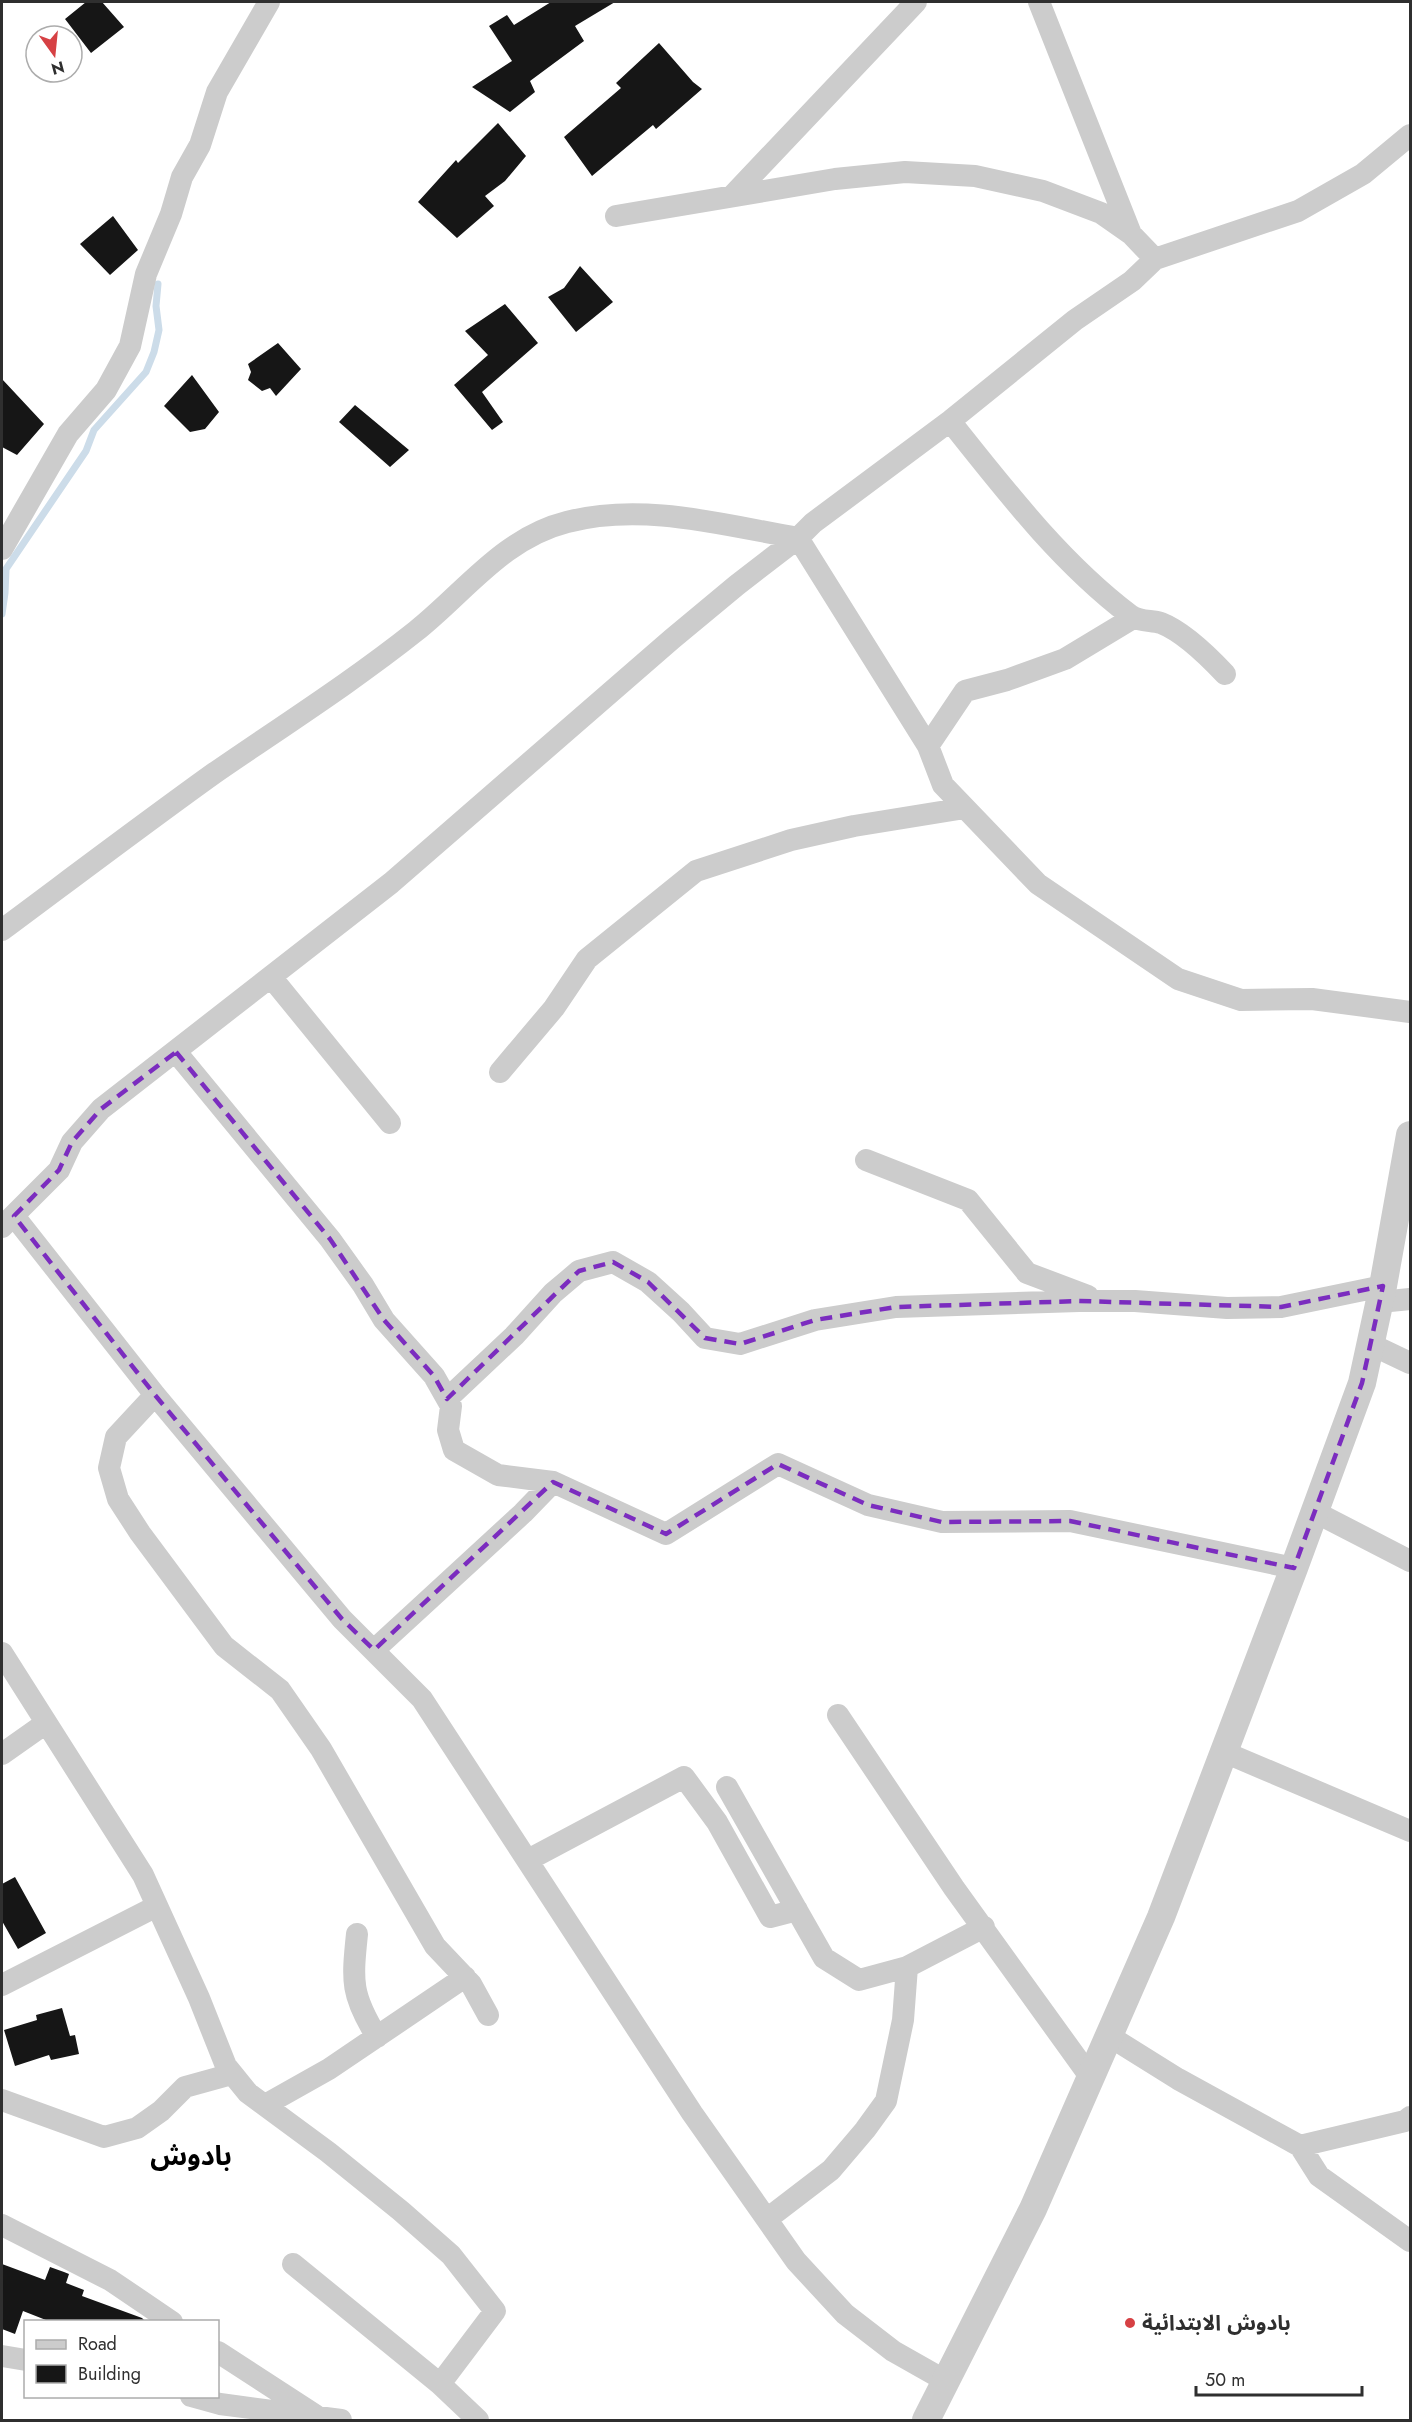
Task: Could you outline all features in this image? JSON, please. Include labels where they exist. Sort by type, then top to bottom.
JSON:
[{"type":"street","points":[[2,549],[68,434],[106,390],[130,346],[146,274],[171,214],[182,177],[200,145],[217,92],[269,2]]},
{"type":"street","points":[[733,195],[916,2]]},
{"type":"street","points":[[1039,2],[1131,234]]},
{"type":"street","points":[[946,2381],[893,2351],[845,2314],[796,2261],[692,2112],[422,1699],[342,1619],[8,1222],[58,1170],[72,1142],[101,1109],[391,883],[680,633],[798,538],[813,523],[950,421],[1075,320],[1132,281],[1155,260],[1298,211],[1363,174],[1410,135]]},
{"type":"street","points":[[616,216],[835,178],[905,172],[975,176],[1043,191],[1101,213],[1131,234],[1155,260]]},
{"type":"street","points":[[950,421],[1017,505],[1092,584],[1133,618],[1161,624],[1204,652],[1225,675]]},
{"type":"street","points":[[2,930],[198,785],[417,631],[482,570],[516,543],[564,522],[606,513],[665,515],[798,538],[928,746],[943,785],[1038,884],[1179,979],[1241,1000],[1312,999],[1410,1012]]},
{"type":"street","points":[[928,746],[965,691],[1007,680],[1065,660],[1133,618]]},
{"type":"street","points":[[500,1072],[554,1008],[587,959],[696,871],[790,840],[854,826],[965,808]]},
{"type":"street","points":[[271,977],[390,1123]]},
{"type":"street","points":[[176,1052],[330,1239],[363,1285],[384,1320],[434,1376],[451,1406],[448,1430],[453,1450],[498,1475],[554,1482],[666,1534],[778,1464],[868,1505],[942,1522],[1070,1521],[1294,1568]]},
{"type":"street","points":[[926,2421],[1033,2209],[1161,1917],[1294,1568],[1362,1383],[1382,1294],[1410,1135]]},
{"type":"street","points":[[866,1160],[968,1200],[1028,1273],[1099,1301]]},
{"type":"street","points":[[447,1399],[514,1336],[553,1293],[579,1272],[613,1262],[648,1282],[705,1338],[740,1344],[815,1320],[896,1307],[1135,1301],[1227,1308],[1281,1307],[1382,1294],[1410,1299]]},
{"type":"street","points":[[1370,1344],[1410,1363]]},
{"type":"street","points":[[155,1395],[116,1437],[109,1468],[118,1499],[140,1533],[224,1646],[280,1690],[321,1749],[435,1946],[471,1984],[488,2015]]},
{"type":"street","points":[[374,1650],[554,1482]]},
{"type":"street","points":[[1315,1512],[1410,1561]]},
{"type":"street","points":[[2,1653],[143,1875],[226,2066],[248,2093],[364,2181],[451,2255],[495,2311],[440,2384]]},
{"type":"street","points":[[838,1716],[954,1888],[1091,2078]]},
{"type":"street","points":[[2,1754],[46,1722]]},
{"type":"street","points":[[1224,1752],[1410,1831]]},
{"type":"street","points":[[528,1860],[684,1777],[717,1822],[770,1917],[797,1910]]},
{"type":"street","points":[[727,1787],[824,1958],[859,1980],[907,1967],[984,1927]]},
{"type":"street","points":[[2,1985],[157,1905]]},
{"type":"street","points":[[357,1934],[352,1979],[362,2013],[377,2037]]},
{"type":"street","points":[[767,2219],[831,2170],[886,2101],[903,2020],[907,1967]]},
{"type":"street","points":[[265,2105],[329,2069],[465,1977]]},
{"type":"street","points":[[1109,2036],[1178,2079],[1299,2146],[1319,2176],[1410,2241]]},
{"type":"street","points":[[2,2100],[104,2137],[137,2128],[162,2111],[185,2087],[232,2074]]},
{"type":"street","points":[[1299,2146],[1405,2121],[1410,2117]]},
{"type":"street","points":[[2,2225],[110,2280],[169,2320]]},
{"type":"street","points":[[293,2264],[440,2384],[478,2421]]},
{"type":"street","points":[[219,2353],[331,2420]]},
{"type":"street","points":[[2,2356],[24,2360]]},
{"type":"street","points":[[250,2373],[257,2415]]},
{"type":"street","points":[[195,2398],[257,2415],[331,2420]]},
{"type":"highlighted area","points":[[176,1052],[330,1239],[384,1320],[434,1376],[447,1399],[579,1271],[613,1262],[648,1282],[705,1338],[740,1344],[815,1320],[896,1307],[1079,1301],[1281,1307],[1383,1286],[1362,1383],[1294,1568],[1070,1521],[942,1522],[868,1505],[778,1464],[666,1534],[553,1482],[374,1650],[342,1619],[155,1395],[14,1216],[59,1170],[72,1142],[101,1109]]},
{"type":"building","points":[[86,2],[102,2],[124,27],[91,53],[84,44],[84,24],[69,24],[65,19]]},
{"type":"building","points":[[551,2],[615,2],[575,26],[584,41],[530,81],[535,92],[510,112],[472,87],[512,61],[489,26],[507,15],[514,25]]},
{"type":"building","points":[[659,43],[702,89],[656,129],[653,125],[592,176],[564,137],[621,88],[616,83]]},
{"type":"building","points":[[498,123],[526,156],[505,181],[485,196],[494,206],[457,238],[418,202],[456,160],[458,163]]},
{"type":"building","points":[[113,216],[138,250],[110,275],[80,244]]},
{"type":"building","points":[[580,266],[613,302],[576,332],[548,297],[564,288]]},
{"type":"building","points":[[505,304],[538,343],[482,392],[503,422],[492,430],[454,385],[488,355],[465,331]]},
{"type":"building","points":[[278,343],[301,369],[276,396],[270,388],[262,391],[248,380],[251,372],[248,364]]},
{"type":"building","points":[[192,375],[219,412],[205,429],[190,432],[164,406]]},
{"type":"building","points":[[2,379],[44,424],[17,455],[2,447]]},
{"type":"building","points":[[355,405],[409,450],[390,467],[339,422]]},
{"type":"building","points":[[15,1877],[46,1933],[18,1949],[2,1921],[2,1884]]},
{"type":"building","points":[[62,2008],[70,2036],[75,2035],[79,2054],[51,2060],[49,2055],[15,2066],[4,2030],[37,2020],[36,2015]]},
{"type":"building","points":[[2,2264],[45,2280],[50,2267],[69,2274],[66,2283],[84,2290],[82,2296],[144,2320],[46,2320],[23,2311],[15,2334],[2,2329]]},
{"type":"waterway","points":[[2,614],[6,569],[86,451],[94,430],[146,372],[159,330],[156,306],[158,284]]},
{"type":"place","name":"بادوش الابتدائية","points":[[1130,2323]]},
{"type":"district","name":"بادوش","points":[[191,2155]]}]
